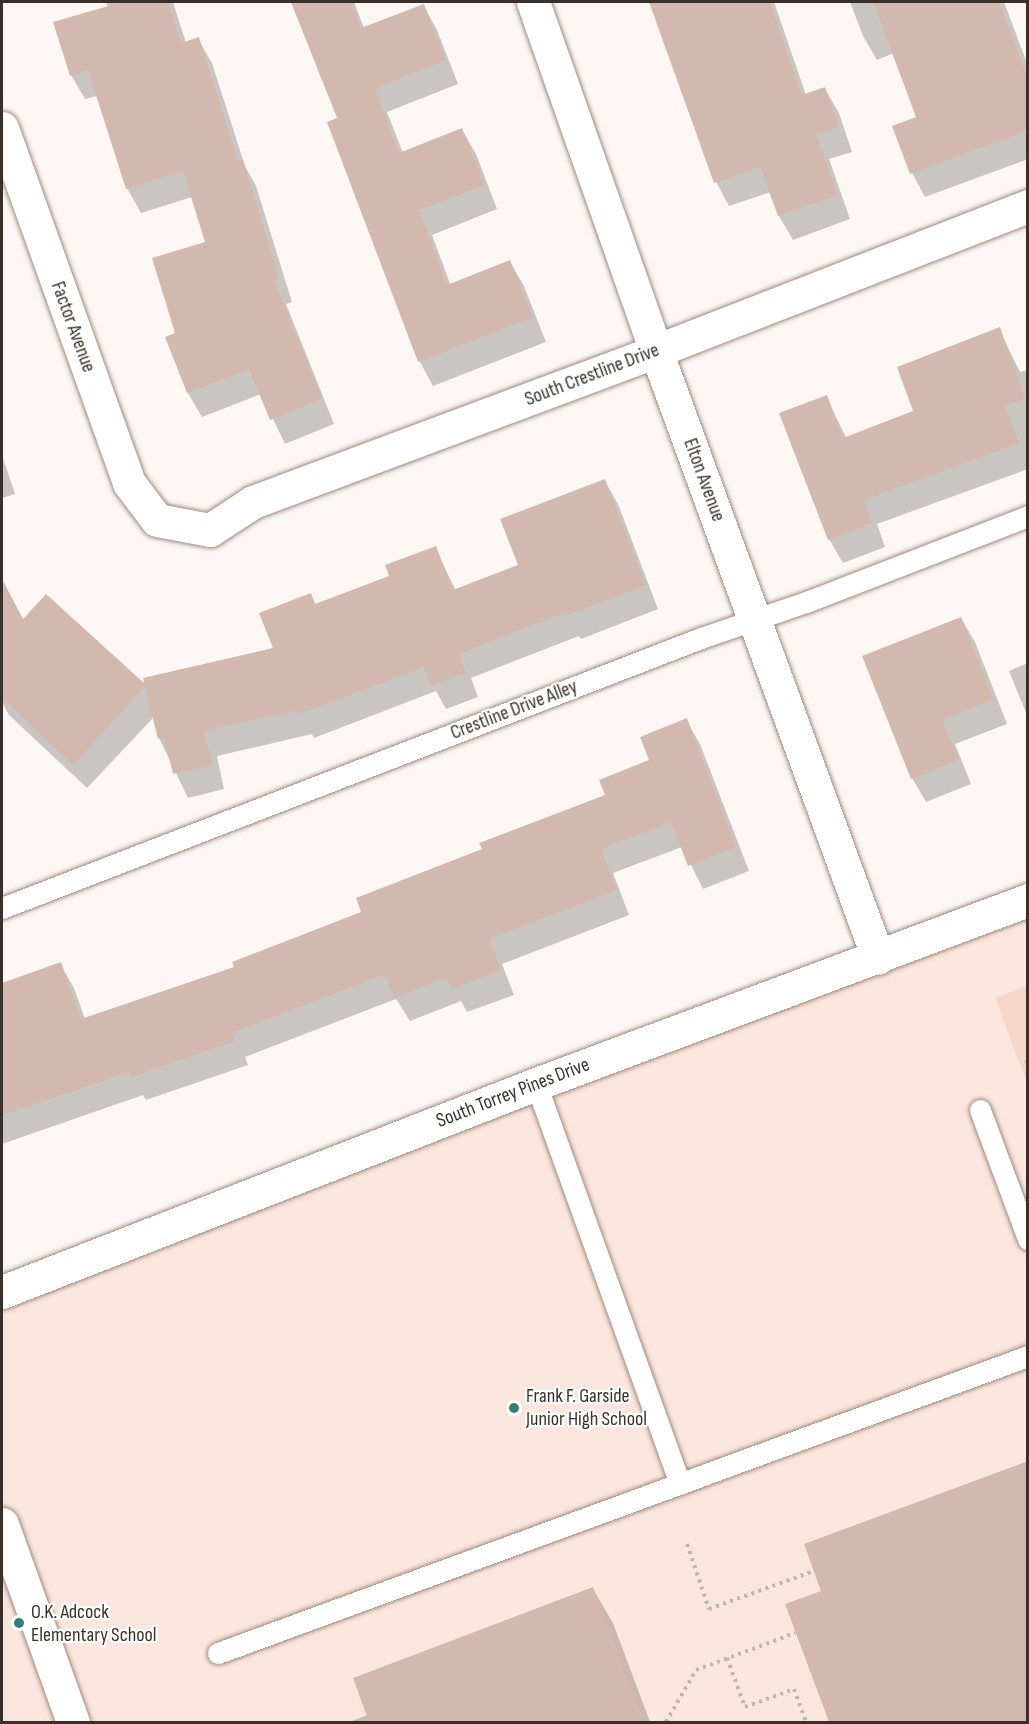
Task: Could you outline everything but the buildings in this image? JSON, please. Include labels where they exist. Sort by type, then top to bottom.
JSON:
[{"type":"street","name":"Elton Avenue","points":[[533,2],[754,620],[878,958]]},
{"type":"street","name":"Factor Avenue","points":[[2,128],[129,483],[157,520]]},
{"type":"street","name":"South Crestline Drive","points":[[157,520],[210,530],[254,502],[657,351],[1028,206]]},
{"type":"street","name":"South Torrey Pines Drive","points":[[2,1292],[536,1084],[1028,900]]},
{"type":"street","points":[[2,1524],[73,1722]]},
{"type":"lane","name":"Crestline Drive Alley","points":[[2,908],[689,643],[1028,516]]},
{"type":"lane","points":[[536,1084],[680,1484]]},
{"type":"lane","points":[[980,1110],[1028,1239]]},
{"type":"lane","points":[[218,1653],[1028,1356]]},
{"type":"path","points":[[687,1544],[709,1609],[814,1571]]},
{"type":"path","points":[[666,1722],[696,1670],[795,1633]]},
{"type":"path","points":[[727,1658],[745,1707],[794,1689],[806,1722]]},
{"type":"shaded area","name":"Frank F. Garside Junior High School","points":[[1027,900],[1027,1722],[2,1722],[2,1292]]},
{"type":"shaded area","points":[[1027,986],[1027,1083],[995,998]]},
{"type":"place","name":"Frank F. Garside Junior High School","points":[[514,1408]]},
{"type":"place","name":"O.K. Adcock Elementary School","points":[[19,1623]]}]
